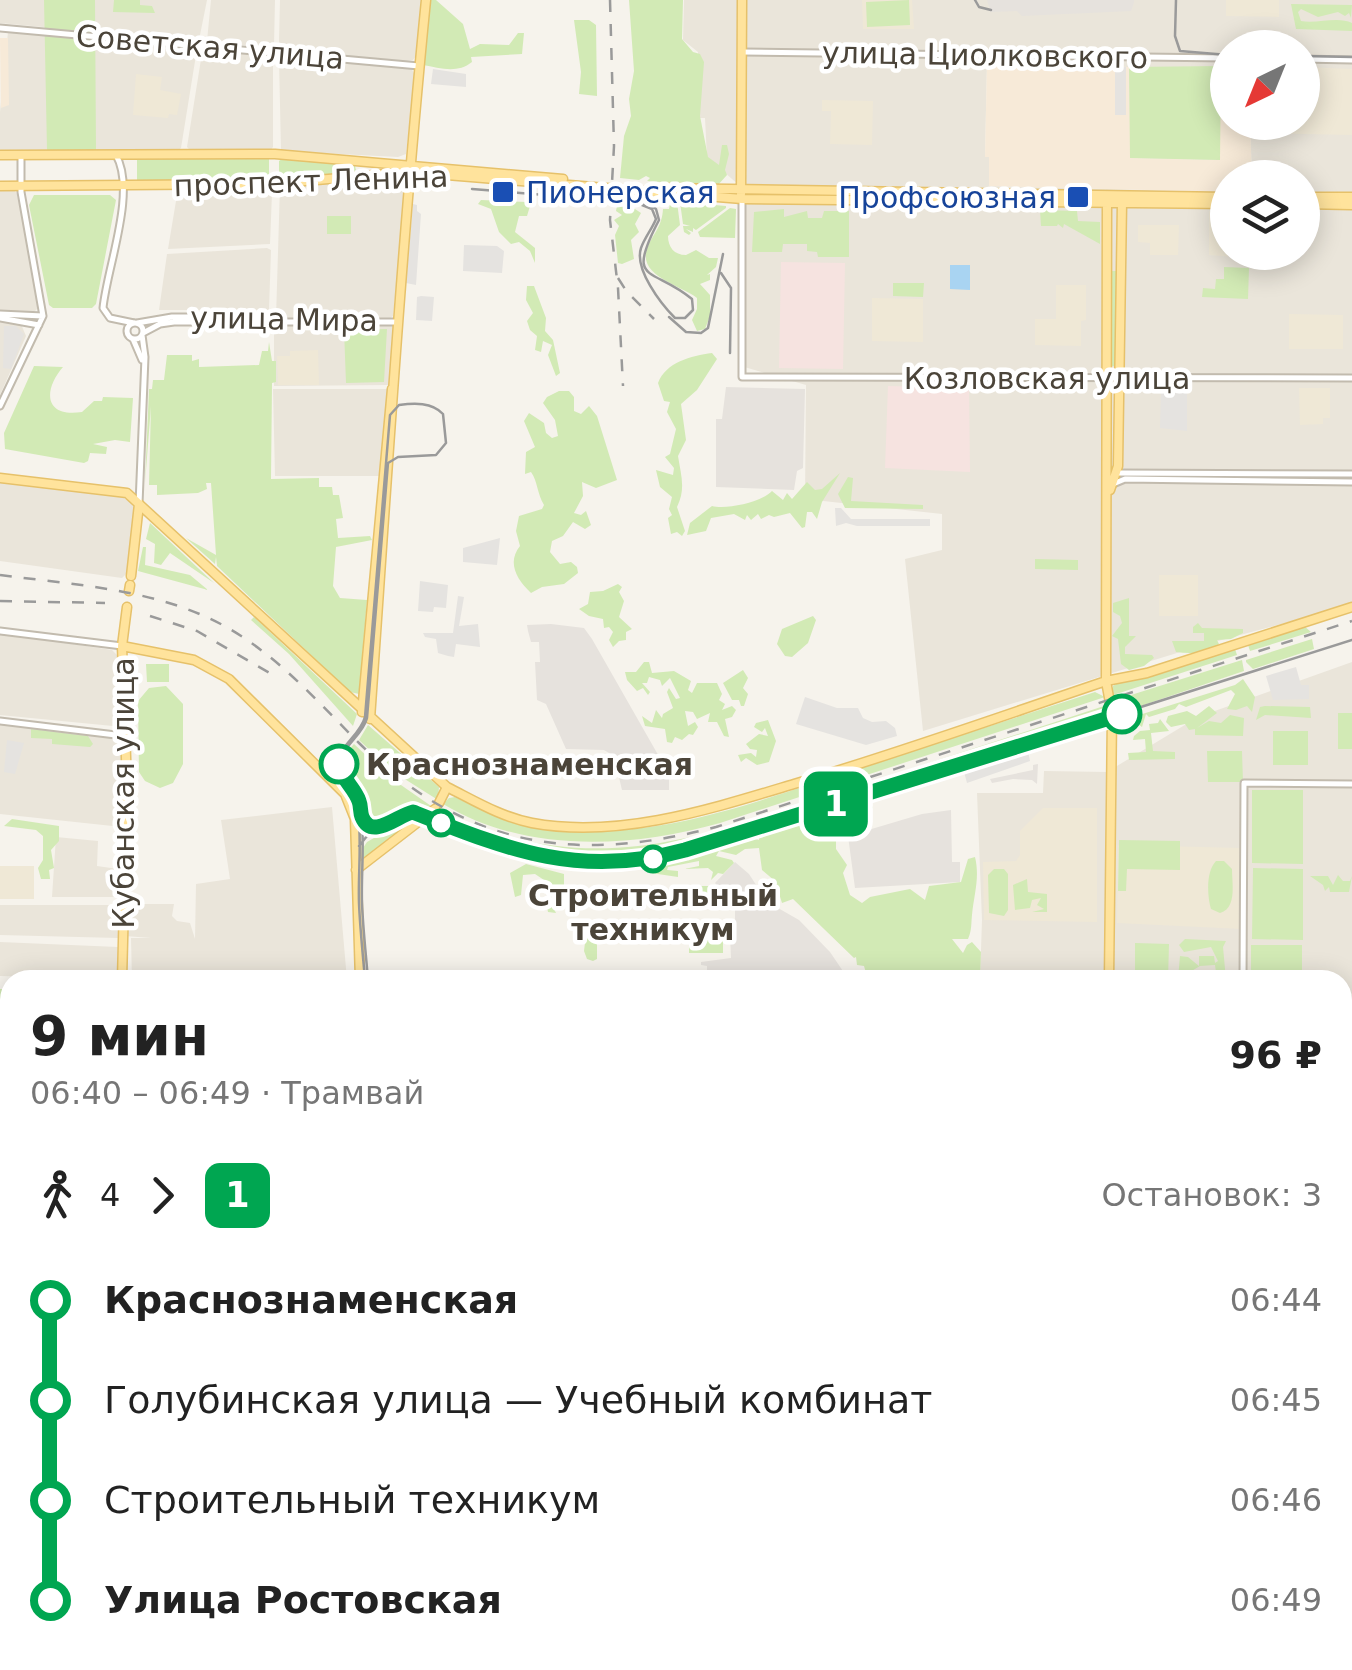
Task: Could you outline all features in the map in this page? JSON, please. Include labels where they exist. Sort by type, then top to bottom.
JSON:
[{"type":"main road","points":[[366,715],[426,0]]},
{"type":"main road","points":[[741,195],[742,0]]},
{"type":"main road","name":"проспект Ленина","points":[[0,155],[275,154],[741,195],[1107,199]]},
{"type":"main road","points":[[345,159],[358,167],[356,174],[346,178]]},
{"type":"main road","name":"проспект Ленина","points":[[0,186],[270,184],[411,168]]},
{"type":"main road","points":[[1107,199],[1210,200]]},
{"type":"main road","points":[[1107,199],[1210,200]]},
{"type":"main road","points":[[1107,199],[1110,970]]},
{"type":"main road","points":[[1320,201],[1352,201]]},
{"type":"main road","points":[[1109,494],[1117,472],[1122,202]]},
{"type":"main road","points":[[366,715],[364,697],[394,385]]},
{"type":"main road","points":[[0,478],[128,493],[447,788],[505,816],[532,823],[598,825],[649,821],[723,806],[858,766],[1106,681],[1147,673],[1352,607]]},
{"type":"main road","points":[[130,584],[139,504]]},
{"type":"main road","name":"Кубанская улица","points":[[122,970],[126,736],[122,646],[127,607]]},
{"type":"main road","points":[[122,646],[172,654],[211,666],[268,715],[346,794],[355,819],[360,970]]},
{"type":"main road","points":[[345,696],[357,701],[364,697]]},
{"type":"main road","points":[[356,870],[437,806],[447,788]]},
{"type":"street","name":"Советская улица","points":[[0,28],[419,66]]},
{"type":"street","name":"улица Циолковского","points":[[743,52],[1210,58]]},
{"type":"street","points":[[1320,60],[1352,60]]},
{"type":"street","points":[[116,155],[124,185],[104,312],[110,318],[135,323],[142,334],[139,504]]},
{"type":"street","points":[[0,406],[43,316],[21,186],[21,156]]},
{"type":"street","name":"Козловская улица","points":[[741,195],[742,378],[1352,378]]},
{"type":"street","points":[[0,316],[43,316]]},
{"type":"street","points":[[0,316],[39,325]]},
{"type":"street","name":"улица Мира","points":[[135,323],[172,317],[397,322]]},
{"type":"street","points":[[133,339],[160,324],[174,322],[273,322]]},
{"type":"street","points":[[135,323],[127,330],[142,356],[144,378]]},
{"type":"street","points":[[1117,472],[1352,478]]},
{"type":"street","points":[[1112,484],[1125,480],[1352,478]]},
{"type":"street","points":[[0,631],[122,646]]},
{"type":"street","points":[[0,721],[126,736]]},
{"type":"street","points":[[1244,970],[1244,783],[1352,784]]},
{"type":"shaded area","points":[[0,0],[207,0],[200,35],[193,41],[0,23]]},
{"type":"shaded area","points":[[211,0],[275,0],[274,45],[270,48],[207,41]]},
{"type":"shaded area","points":[[280,0],[424,0],[418,53],[407,61],[286,50],[279,42]]},
{"type":"shaded area","points":[[684,0],[1352,0],[1352,605],[1203,645],[923,731],[905,559],[942,550],[942,514],[805,499],[806,385],[741,366],[740,186],[707,157],[705,118],[699,118],[698,52],[683,40]],"holes":[[[1210,30],[1320,30],[1320,140],[1251,140],[1251,160],[1320,160],[1320,270],[1210,270],[1210,192],[989,186],[989,157],[985,156],[987,63],[1129,68],[1130,158],[1220,160],[1220,140],[1210,140]]]},
{"type":"shaded area","points":[[862,0],[912,0],[914,29],[863,29]]},
{"type":"shaded area","points":[[987,0],[1134,2],[1131,11],[1022,16],[1017,11],[991,12]]},
{"type":"shaded area","points":[[1226,0],[1279,0],[1279,17],[1226,16]]},
{"type":"shaded area","points":[[8,32],[194,50],[181,148],[0,152]]},
{"type":"shaded area","points":[[0,38],[8,38],[9,105],[1,108],[1,112]]},
{"type":"shaded area","points":[[207,50],[273,58],[270,151],[191,151],[187,147],[202,53]]},
{"type":"shaded area","points":[[284,56],[411,68],[415,75],[406,154],[398,157],[281,151],[279,59]]},
{"type":"shaded area","points":[[987,62],[1129,67],[1131,158],[1219,160],[1210,160],[1210,192],[989,186],[989,157],[985,157]]},
{"type":"shaded area","points":[[1115,67],[1126,67],[1126,115],[1115,115]]},
{"type":"shaded area","points":[[1320,68],[1352,69],[1352,135],[1320,134]]},
{"type":"shaded area","points":[[433,69],[466,74],[466,87],[431,84]]},
{"type":"shaded area","points":[[136,74],[162,77],[160,90],[181,94],[177,115],[133,115]]},
{"type":"shaded area","points":[[822,100],[873,101],[872,145],[830,144],[831,111],[822,111]]},
{"type":"shaded area","points":[[1219,140],[1251,140],[1251,160],[1219,160]]},
{"type":"shaded area","points":[[397,179],[406,186],[393,316],[276,318],[280,186]]},
{"type":"shaded area","points":[[0,188],[13,188],[17,194],[40,306],[33,313],[0,312]]},
{"type":"shaded area","points":[[268,188],[272,193],[270,244],[168,249],[178,189]]},
{"type":"shaded area","points":[[413,204],[421,214],[416,285],[406,283]]},
{"type":"shaded area","points":[[1138,225],[1179,225],[1178,255],[1150,255],[1150,243],[1138,242]]},
{"type":"shaded area","points":[[464,245],[497,246],[504,251],[502,273],[463,271]]},
{"type":"shaded area","points":[[271,250],[269,310],[159,310],[167,254]]},
{"type":"shaded area","points":[[781,262],[845,263],[843,369],[779,368]]},
{"type":"shaded area","points":[[1056,285],[1086,285],[1081,346],[1035,345],[1035,319],[1056,319]]},
{"type":"shaded area","points":[[417,297],[434,297],[432,321],[416,320]]},
{"type":"shaded area","points":[[872,298],[923,299],[923,342],[872,341]]},
{"type":"shaded area","points":[[1289,314],[1343,315],[1343,349],[1289,349]]},
{"type":"shaded area","points":[[0,321],[21,324],[26,336],[0,395]]},
{"type":"shaded area","points":[[274,325],[394,326],[389,385],[274,386]]},
{"type":"shaded area","points":[[4,326],[16,326],[24,334],[11,369],[3,368]]},
{"type":"shaded area","points":[[318,350],[319,385],[278,385],[277,356],[290,356],[290,351]]},
{"type":"shaded area","points":[[888,386],[969,388],[970,472],[885,468]]},
{"type":"shaded area","points":[[726,387],[805,389],[803,468],[797,471],[794,490],[716,487],[716,419],[722,419]]},
{"type":"shaded area","points":[[1299,388],[1330,388],[1330,418],[1323,418],[1323,424],[1300,425]]},
{"type":"shaded area","points":[[273,389],[389,389],[382,476],[275,476]]},
{"type":"shaded area","points":[[1161,389],[1187,389],[1187,431],[1160,428]]},
{"type":"shaded area","points":[[0,482],[127,496],[135,510],[129,571],[122,578],[0,561]]},
{"type":"shaded area","points":[[835,508],[841,508],[851,519],[930,519],[930,526],[836,526]]},
{"type":"shaded area","points":[[500,538],[497,565],[463,562],[463,548]]},
{"type":"shaded area","points":[[1159,575],[1198,575],[1198,616],[1159,616]]},
{"type":"shaded area","points":[[420,581],[448,585],[446,608],[418,611]]},
{"type":"shaded area","points":[[458,596],[464,597],[459,626],[478,624],[480,647],[456,644],[454,657],[438,653],[436,639],[423,633],[453,633]]},
{"type":"shaded area","points":[[527,625],[584,628],[592,639],[669,774],[669,790],[622,790],[614,756],[604,750],[566,749],[546,704],[537,700],[535,662],[540,662],[539,642],[531,642]]},
{"type":"shaded area","points":[[0,633],[112,650],[122,668],[117,669],[123,727],[0,715]]},
{"type":"shaded area","points":[[1352,662],[1352,970],[980,970],[977,793],[1043,793],[1044,771],[1107,772],[1198,717]]},
{"type":"shaded area","points":[[1296,667],[1301,685],[1309,685],[1309,699],[1273,700],[1266,676]]},
{"type":"shaded area","points":[[805,697],[837,708],[858,708],[863,718],[886,721],[895,728],[897,736],[866,745],[796,724]]},
{"type":"shaded area","points":[[0,723],[121,738],[125,744],[122,827],[0,814]]},
{"type":"shaded area","points":[[7,740],[24,743],[15,774],[4,772]]},
{"type":"shaded area","points":[[1028,751],[1030,761],[967,783],[964,772]]},
{"type":"shaded area","points":[[1038,764],[1037,784],[1013,779],[992,783],[990,779],[1033,770],[1033,765]]},
{"type":"shaded area","points":[[332,807],[346,970],[132,970],[131,938],[151,938],[125,936],[124,904],[174,904],[172,916],[190,923],[195,939],[196,884],[230,879],[221,820]]},
{"type":"shaded area","points":[[1043,808],[1097,808],[1097,922],[984,920],[983,862],[1016,861],[1020,855],[1020,831]]},
{"type":"shaded area","points":[[951,810],[952,862],[960,862],[960,882],[855,888],[848,836],[922,814]]},
{"type":"shaded area","points":[[56,837],[98,841],[97,866],[118,869],[116,897],[52,897]]},
{"type":"shaded area","points":[[1118,845],[1242,848],[1242,929],[1117,923]]},
{"type":"shaded area","points":[[735,862],[762,894],[761,907],[778,908],[799,920],[842,970],[707,970],[701,962],[731,958],[730,935],[735,934],[735,906],[715,883]]},
{"type":"shaded area","points":[[0,866],[34,866],[34,899],[0,899]]},
{"type":"shaded area","points":[[0,905],[119,905],[118,938],[0,935]]},
{"type":"shaded area","points":[[0,942],[118,947],[117,970],[0,970]]},
{"type":"green space","points":[[44,0],[95,0],[96,150],[47,150]]},
{"type":"green space","points":[[114,0],[140,0],[140,5],[152,6],[155,13],[113,12]]},
{"type":"green space","points":[[427,0],[436,0],[463,24],[470,49],[480,44],[509,45],[518,33],[524,33],[522,54],[471,57],[472,62],[454,69],[423,65]]},
{"type":"green space","points":[[629,0],[683,0],[682,39],[704,62],[700,116],[708,157],[719,165],[722,145],[727,145],[729,154],[727,175],[717,186],[647,181],[650,178],[646,176],[639,180],[620,178],[634,71]]},
{"type":"green space","points":[[909,0],[910,25],[867,27],[866,2]]},
{"type":"green space","points":[[1291,4],[1352,5],[1351,18],[1349,13],[1318,17],[1301,9],[1298,12],[1301,21],[1352,23],[1352,31],[1296,29]]},
{"type":"green space","points":[[574,20],[589,20],[596,25],[597,96],[579,94],[581,72]]},
{"type":"green space","points":[[1210,66],[1210,140],[1220,140],[1220,160],[1130,158],[1129,67]]},
{"type":"green space","points":[[137,158],[269,158],[269,180],[137,180]]},
{"type":"green space","points":[[283,158],[349,163],[356,170],[349,174],[283,179],[279,176],[279,161]]},
{"type":"green space","points":[[34,195],[110,195],[116,200],[96,304],[92,308],[49,305],[29,205]]},
{"type":"green space","points":[[643,197],[677,202],[680,225],[668,236],[675,252],[686,255],[696,250],[709,258],[718,258],[716,267],[707,275],[710,274],[710,280],[700,284],[710,295],[710,316],[705,329],[697,331],[692,320],[697,298],[648,265],[648,246],[663,209],[669,209],[670,204],[640,201]]},
{"type":"green space","points":[[481,200],[526,202],[530,206],[527,216],[519,216],[515,232],[535,248],[535,263],[530,251],[519,242],[511,244],[499,232],[491,209],[478,204]]},
{"type":"green space","points":[[680,202],[726,208],[696,230],[693,228],[693,232],[686,229],[689,235],[684,232],[683,226],[690,226],[683,224]]},
{"type":"green space","points":[[617,206],[641,213],[635,224],[639,232],[631,240],[634,259],[622,264],[618,263],[615,235],[619,226],[614,220],[622,215],[616,211]]},
{"type":"green space","points":[[730,208],[736,209],[735,238],[700,237],[698,232]]},
{"type":"green space","points":[[784,209],[784,217],[807,211],[808,218],[822,218],[824,211],[849,211],[849,257],[818,257],[817,252],[807,251],[807,244],[783,244],[782,252],[752,252],[754,212]]},
{"type":"green space","points":[[1040,210],[1077,211],[1078,221],[1100,222],[1100,244],[1064,224],[1063,228],[1058,224],[1041,226]]},
{"type":"green space","points":[[327,216],[351,216],[351,234],[327,234]]},
{"type":"green space","points":[[1224,270],[1249,270],[1248,299],[1202,297],[1203,288],[1215,289],[1216,279],[1224,279]]},
{"type":"green space","points":[[1109,271],[1118,271],[1118,366],[1107,366]]},
{"type":"green space","points":[[893,283],[924,283],[923,297],[893,296]]},
{"type":"green space","points":[[527,286],[534,286],[546,318],[545,331],[553,340],[560,373],[556,376],[548,355],[552,345],[543,341],[541,352],[535,350],[537,336],[527,321],[533,313],[526,300]]},
{"type":"green space","points":[[387,329],[384,382],[346,383],[344,330]]},
{"type":"green space","points":[[269,342],[272,361],[276,361],[276,382],[272,383],[271,479],[319,478],[319,487],[332,487],[333,495],[339,495],[343,518],[336,519],[338,538],[370,536],[372,540],[336,547],[333,586],[340,598],[367,600],[359,694],[350,692],[217,566],[216,557],[215,564],[186,538],[216,555],[211,483],[206,483],[207,489],[198,493],[157,495],[157,485],[149,485],[151,406],[145,483],[149,389],[153,380],[164,380],[167,355],[192,355],[192,361],[199,359],[199,367],[259,365]]},
{"type":"green space","points":[[712,353],[717,359],[697,390],[681,404],[686,440],[678,456],[682,488],[677,507],[685,531],[682,536],[677,532],[671,534],[668,518],[672,515],[672,497],[660,487],[656,470],[673,475],[674,468],[665,457],[670,454],[676,429],[667,412],[670,402],[664,401],[658,383],[673,365]]},
{"type":"green space","points":[[34,366],[63,367],[50,393],[60,411],[82,412],[103,397],[133,398],[130,442],[93,444],[107,447],[106,454],[90,453],[84,463],[5,449],[4,433]]},
{"type":"green space","points":[[559,391],[569,391],[574,397],[574,411],[581,414],[589,406],[597,416],[617,480],[596,488],[582,482],[583,496],[574,513],[581,515],[586,511],[591,525],[585,529],[573,522],[563,536],[552,541],[550,552],[560,564],[571,562],[578,573],[564,584],[531,593],[515,570],[514,558],[520,546],[516,531],[519,516],[544,505],[531,472],[525,474],[526,452],[535,447],[524,421],[529,413],[544,423],[552,438],[558,436],[555,420],[543,403]]},
{"type":"green space","points":[[840,473],[822,502],[817,519],[807,512],[805,527],[790,513],[761,519],[758,514],[751,520],[747,515],[745,520],[734,514],[711,518],[706,531],[687,535],[690,523],[712,506],[744,504],[772,491],[783,500],[787,493],[792,499],[807,482],[815,490],[822,489]]},
{"type":"green space","points":[[848,477],[853,478],[851,501],[923,505],[923,509],[845,508],[838,494]]},
{"type":"green space","points":[[150,523],[214,583],[170,553],[161,565],[154,563],[155,544],[146,539]]},
{"type":"green space","points":[[143,547],[145,565],[190,575],[208,590],[138,571]]},
{"type":"green space","points":[[1035,559],[1078,560],[1078,570],[1035,569]]},
{"type":"green space","points":[[618,584],[624,601],[619,617],[632,629],[626,632],[626,640],[613,647],[609,640],[613,632],[604,628],[603,619],[579,609],[588,604],[590,592]]},
{"type":"green space","points":[[1129,598],[1129,636],[1136,636],[1125,647],[1125,654],[1154,658],[1129,670],[1121,664],[1118,639],[1112,636],[1122,623],[1113,612],[1113,603]]},
{"type":"green space","points":[[813,616],[816,620],[808,643],[792,657],[785,656],[777,644],[782,629]]},
{"type":"green space","points":[[254,617],[357,714],[353,726],[289,654],[251,620]]},
{"type":"green space","points":[[1198,623],[1202,628],[1243,629],[1243,633],[1217,640],[1219,644],[1204,651],[1176,652],[1172,641],[1204,641],[1204,633],[1193,633]]},
{"type":"green space","points":[[1304,626],[1311,632],[1250,651],[1248,645]]},
{"type":"green space","points":[[1312,639],[1314,649],[1253,669],[1246,662],[1246,660]]},
{"type":"green space","points":[[1235,649],[1237,655],[1110,696],[1118,683]]},
{"type":"green space","points":[[1242,660],[1244,671],[1120,713],[1112,701]]},
{"type":"green space","points":[[644,662],[649,662],[652,673],[674,671],[691,681],[688,690],[692,693],[697,683],[717,683],[722,694],[719,700],[725,704],[722,710],[732,706],[736,710],[725,719],[729,737],[724,736],[717,722],[708,722],[710,713],[697,719],[693,712],[685,711],[688,726],[695,722],[698,727],[693,735],[682,740],[675,737],[672,743],[667,742],[665,729],[645,726],[642,716],[652,723],[656,710],[662,718],[673,708],[669,688],[676,699],[680,698],[670,678],[662,686],[660,680],[649,677],[647,683],[642,683],[650,692],[648,695],[643,688],[637,691],[625,672],[636,672]]},
{"type":"green space","points":[[146,664],[169,664],[169,682],[147,682]]},
{"type":"green space","points":[[743,670],[748,678],[743,688],[748,694],[741,706],[739,700],[732,700],[723,683]]},
{"type":"green space","points":[[1243,679],[1255,697],[1252,712],[1247,706],[1227,709],[1235,694],[1231,690],[1186,707],[1179,704],[1149,717],[1146,714],[1142,727],[1131,719],[1126,728],[1121,727],[1120,721],[1235,685]]},
{"type":"green space","points":[[166,686],[183,704],[183,764],[173,783],[160,788],[145,781],[139,772],[138,701],[149,688]]},
{"type":"green space","points":[[1095,692],[1105,697],[720,823],[651,838],[579,842],[544,839],[509,832],[443,804],[455,797],[506,818],[557,829],[608,831],[659,826],[761,800]]},
{"type":"green space","points":[[1107,705],[1108,716],[653,857],[573,859],[537,854],[501,845],[435,817],[438,811],[494,833],[547,845],[646,845],[745,822]]},
{"type":"green space","points":[[1209,706],[1217,713],[1197,728],[1209,721],[1221,723],[1230,715],[1244,718],[1243,736],[1195,735],[1195,729],[1189,730],[1185,724],[1171,727],[1166,722],[1168,716],[1187,711],[1196,716]]},
{"type":"green space","points":[[1260,707],[1310,707],[1311,718],[1265,715],[1256,720]]},
{"type":"green space","points":[[1338,713],[1352,713],[1352,749],[1338,749]]},
{"type":"green space","points":[[1160,719],[1169,731],[1151,733],[1153,751],[1175,752],[1175,759],[1129,760],[1128,753],[1146,752],[1145,739],[1133,740],[1134,736],[1150,730],[1149,724]]},
{"type":"green space","points":[[768,720],[776,741],[769,762],[757,765],[746,758],[741,762],[738,755],[751,753],[756,757],[757,750],[746,744],[759,734],[768,736],[765,728],[762,732],[754,727]]},
{"type":"green space","points":[[368,725],[439,787],[438,800],[392,771],[359,740]]},
{"type":"green space","points":[[31,729],[88,736],[93,744],[52,744],[52,739],[31,738]]},
{"type":"green space","points":[[1273,731],[1308,731],[1308,765],[1273,765]]},
{"type":"green space","points":[[354,744],[388,776],[434,808],[426,815],[407,813],[379,826],[368,823],[361,798],[343,773],[345,754]]},
{"type":"green space","points":[[1207,751],[1242,751],[1243,782],[1208,782]]},
{"type":"green space","points":[[1252,790],[1303,790],[1303,864],[1252,863]]},
{"type":"green space","points":[[865,800],[873,807],[867,818],[836,832],[836,849],[847,865],[843,873],[850,895],[862,903],[870,897],[910,889],[925,900],[929,886],[961,882],[968,859],[975,857],[977,879],[970,933],[968,939],[952,939],[963,953],[972,942],[981,952],[980,970],[865,970],[793,899],[782,903],[775,881],[762,870],[759,848],[745,849],[736,855],[719,851],[716,856],[734,863],[711,880],[713,872],[708,868],[684,869],[699,866],[699,861],[668,867],[667,870],[678,871],[678,877],[651,873],[681,856],[747,837],[759,840],[759,835]]},
{"type":"green space","points":[[412,816],[418,819],[362,860],[367,842]]},
{"type":"green space","points":[[12,819],[59,826],[59,841],[51,850],[54,868],[49,870],[50,879],[41,879],[38,868],[43,860],[43,836],[36,830],[4,826]]},
{"type":"green space","points":[[1119,840],[1180,841],[1180,870],[1127,869],[1126,891],[1118,891]]},
{"type":"green space","points":[[1216,861],[1224,861],[1232,869],[1231,901],[1220,913],[1211,909],[1209,897],[1209,877]]},
{"type":"green space","points":[[526,864],[564,874],[564,898],[552,905],[556,913],[548,912],[546,902],[552,900],[544,884],[547,882],[535,874],[523,875],[521,895],[515,897],[510,873]]},
{"type":"green space","points":[[1253,868],[1303,869],[1303,940],[1252,939]]},
{"type":"green space","points":[[994,869],[1004,869],[1008,874],[1008,910],[1004,916],[989,913],[988,875]]},
{"type":"green space","points":[[1338,875],[1343,881],[1350,881],[1352,876],[1349,892],[1330,892],[1329,887],[1325,891],[1310,876],[1328,876],[1333,885]]},
{"type":"green space","points":[[1027,879],[1028,892],[1047,894],[1047,912],[1032,912],[1044,909],[1037,905],[1041,898],[1032,900],[1030,908],[1015,910],[1013,885]]},
{"type":"green space","points":[[679,886],[710,886],[715,895],[709,900],[681,900],[674,895]]},
{"type":"green space","points":[[587,926],[597,928],[597,959],[593,961],[587,959],[584,951]]},
{"type":"green space","points":[[689,933],[723,933],[723,953],[689,953]]},
{"type":"green space","points":[[1185,939],[1226,941],[1225,970],[1216,970],[1215,965],[1179,970],[1180,956],[1199,966],[1199,956],[1214,956],[1215,963],[1218,961],[1211,947],[1184,952],[1179,945]]},
{"type":"green space","points":[[1135,943],[1169,944],[1168,970],[1135,970]]},
{"type":"green space","points":[[1251,945],[1302,945],[1302,970],[1251,970]]},
{"type":"water","points":[[950,265],[970,265],[970,290],[950,289]]},
{"type":"tram line","points":[[975,0],[979,7],[991,10]]},
{"type":"tram line","points":[[1176,0],[1175,36],[1180,51],[1210,54]]},
{"type":"tram line","points":[[1320,56],[1352,57]]},
{"type":"tram line","points":[[472,189],[656,204]]},
{"type":"tram line","points":[[642,205],[652,209],[656,219],[641,248],[641,266],[656,295],[675,318],[685,318],[693,310],[692,299],[655,277],[644,265],[644,255],[659,220],[656,209],[648,204]]},
{"type":"tram line","points":[[669,317],[686,332],[701,333],[708,328],[723,254]]},
{"type":"tram line","points":[[721,273],[731,288],[730,353]]},
{"type":"tram line","points":[[364,970],[358,811],[339,775],[338,762],[365,717],[390,415],[399,405],[423,404],[443,414],[446,443],[436,455],[398,457],[388,463],[367,718],[340,763],[342,776],[361,811],[367,970]]},
{"type":"tram line","points":[[359,846],[367,836],[413,812],[501,847],[537,855],[600,862],[653,858],[1352,640]]},
{"type":"tram line","name":"1","points":[[339,764],[342,776],[357,796],[364,821],[371,827],[380,827],[413,812],[468,835],[537,856],[573,861],[628,861],[685,850],[1122,714]]},
{"type":"railway","points":[[610,0],[614,146],[610,220],[623,386]]},
{"type":"railway","points":[[618,278],[654,319]]},
{"type":"railway","points":[[0,575],[117,591],[202,615],[264,653],[399,778],[440,806],[524,838],[569,844],[615,844],[716,827],[1352,621]]},
{"type":"railway","points":[[0,601],[105,603]]},
{"type":"railway","points":[[150,616],[197,631],[273,675]]},
{"type":"place","name":"Пионерская","points":[[503,192]]},
{"type":"place","name":"Профсоюзная","points":[[1078,197]]},
{"type":"place","name":"Краснознаменская","points":[[339,764]]},
{"type":"place","name":"Строительный техникум","points":[[653,859]]}]
